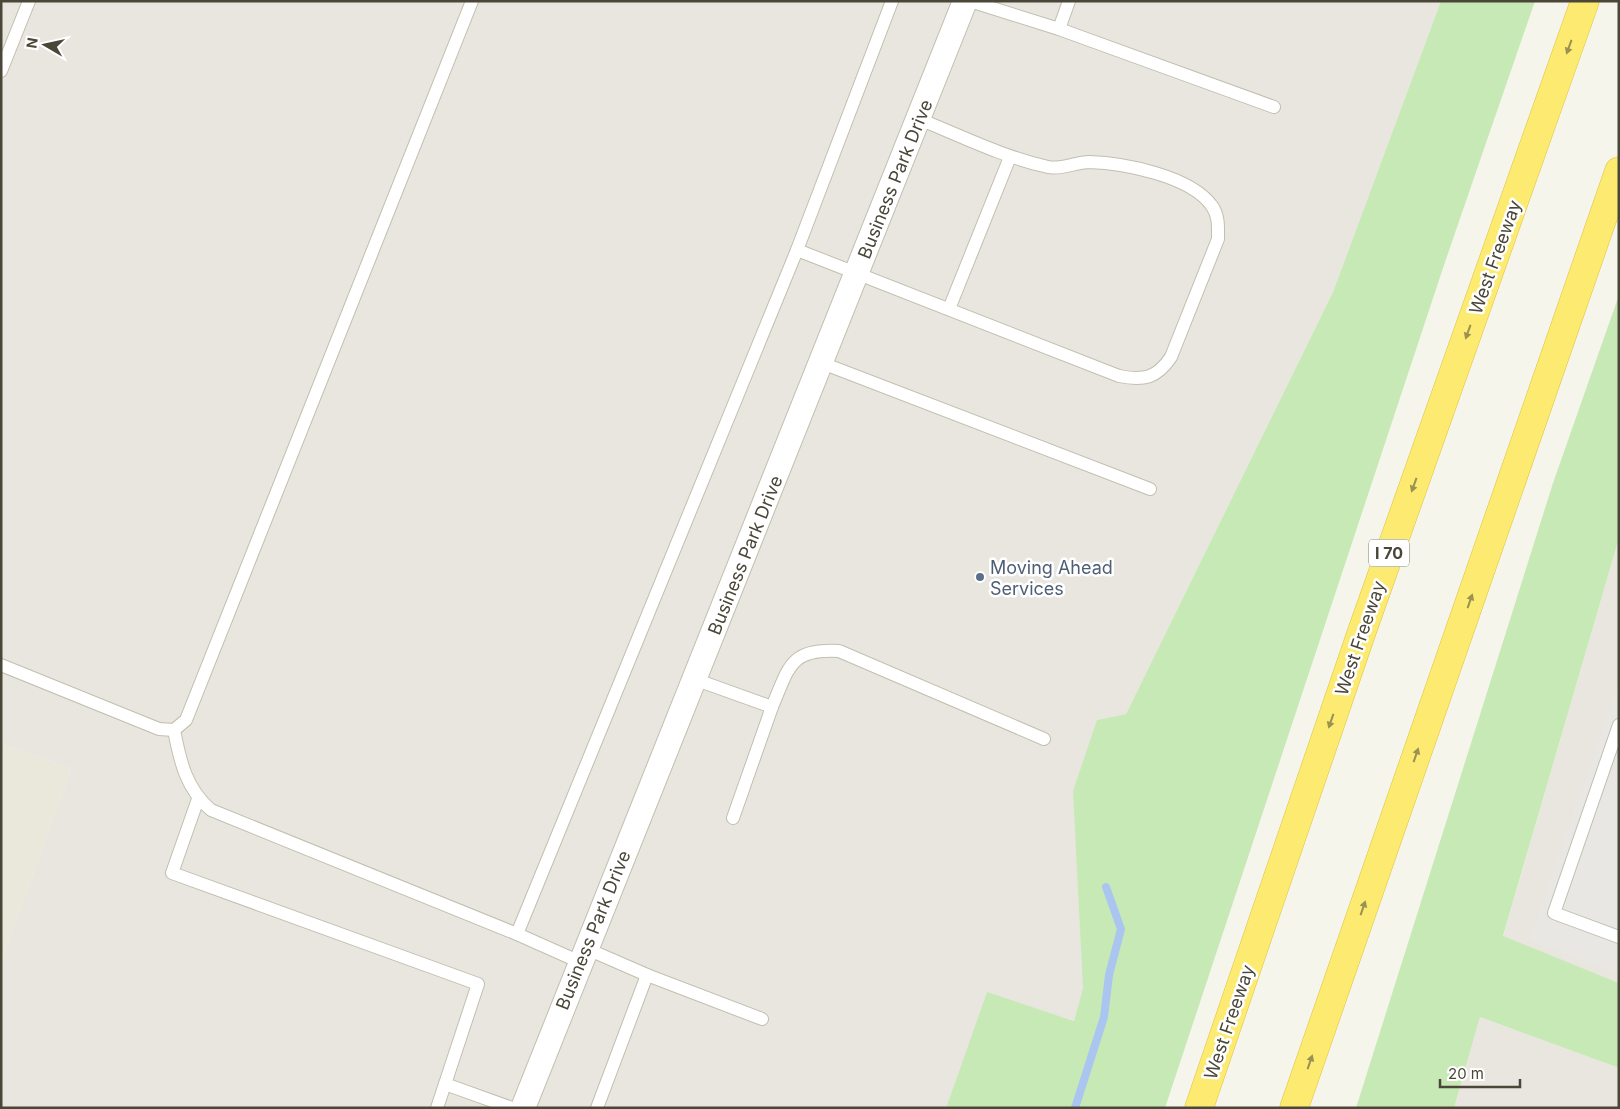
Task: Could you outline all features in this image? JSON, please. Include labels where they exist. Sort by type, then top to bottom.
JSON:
[{"type":"highway","name":"West Freeway","points":[[1200,1108],[1361,634],[1585,1]]},
{"type":"highway","points":[[1294,1108],[1619,172]]},
{"type":"street","name":"Business Park Drive","points":[[523,1108],[965,1]]},
{"type":"lane","points":[[1,71],[30,1]]},
{"type":"lane","points":[[1,665],[160,729],[174,730],[186,720],[472,1]]},
{"type":"lane","points":[[517,934],[798,250],[892,1]]},
{"type":"lane","points":[[970,1],[1059,29],[1274,107]]},
{"type":"lane","points":[[1059,29],[1070,1]]},
{"type":"lane","points":[[798,250],[1119,376],[1135,379],[1151,376],[1162,370],[1172,357],[1213,256],[1218,239],[1218,222],[1213,208],[1201,192],[1155,173],[1128,166],[1088,162],[1050,168],[1010,157],[919,119]]},
{"type":"lane","points":[[948,309],[1010,157]]},
{"type":"lane","points":[[822,362],[1150,489]]},
{"type":"lane","points":[[733,818],[772,706],[791,662],[807,653],[822,650],[839,651],[1044,739]]},
{"type":"lane","points":[[694,679],[772,706]]},
{"type":"lane","points":[[1619,725],[1554,912],[1619,938]]},
{"type":"lane","points":[[174,730],[182,770],[198,798],[212,810],[517,934],[647,975],[762,1019]]},
{"type":"lane","points":[[198,798],[172,873],[478,984],[437,1108]]},
{"type":"lane","points":[[596,1108],[647,975]]},
{"type":"lane","points":[[445,1084],[512,1108]]},
{"type":"shaded area","points":[[1,1],[1441,1],[1333,292],[1126,714],[1097,720],[1083,988],[1074,1021],[987,993],[946,1108],[1,1108],[1,962],[71,769],[1,743]]},
{"type":"shaded area","points":[[1619,538],[1619,983],[1503,937]]},
{"type":"shaded area","points":[[1619,683],[1619,974],[1530,940]]},
{"type":"shaded area","points":[[1,743],[71,769],[1,962]]},
{"type":"shaded area","points":[[1480,1017],[1619,1068],[1619,1108],[1454,1108]]},
{"type":"green space","points":[[1441,1],[1535,1],[1444,265],[1165,1108],[946,1108],[987,992],[1074,1021],[1083,988],[1073,791],[1097,720],[1126,714],[1333,292]]},
{"type":"green space","points":[[1619,295],[1619,538],[1503,936],[1619,983],[1619,1068],[1480,1017],[1454,1108],[1356,1108],[1553,483]]},
{"type":"waterway","points":[[1075,1108],[1104,1017],[1109,975],[1121,929],[1106,887]]},
{"type":"place","name":"Moving Ahead Services","points":[[980,577]]}]
